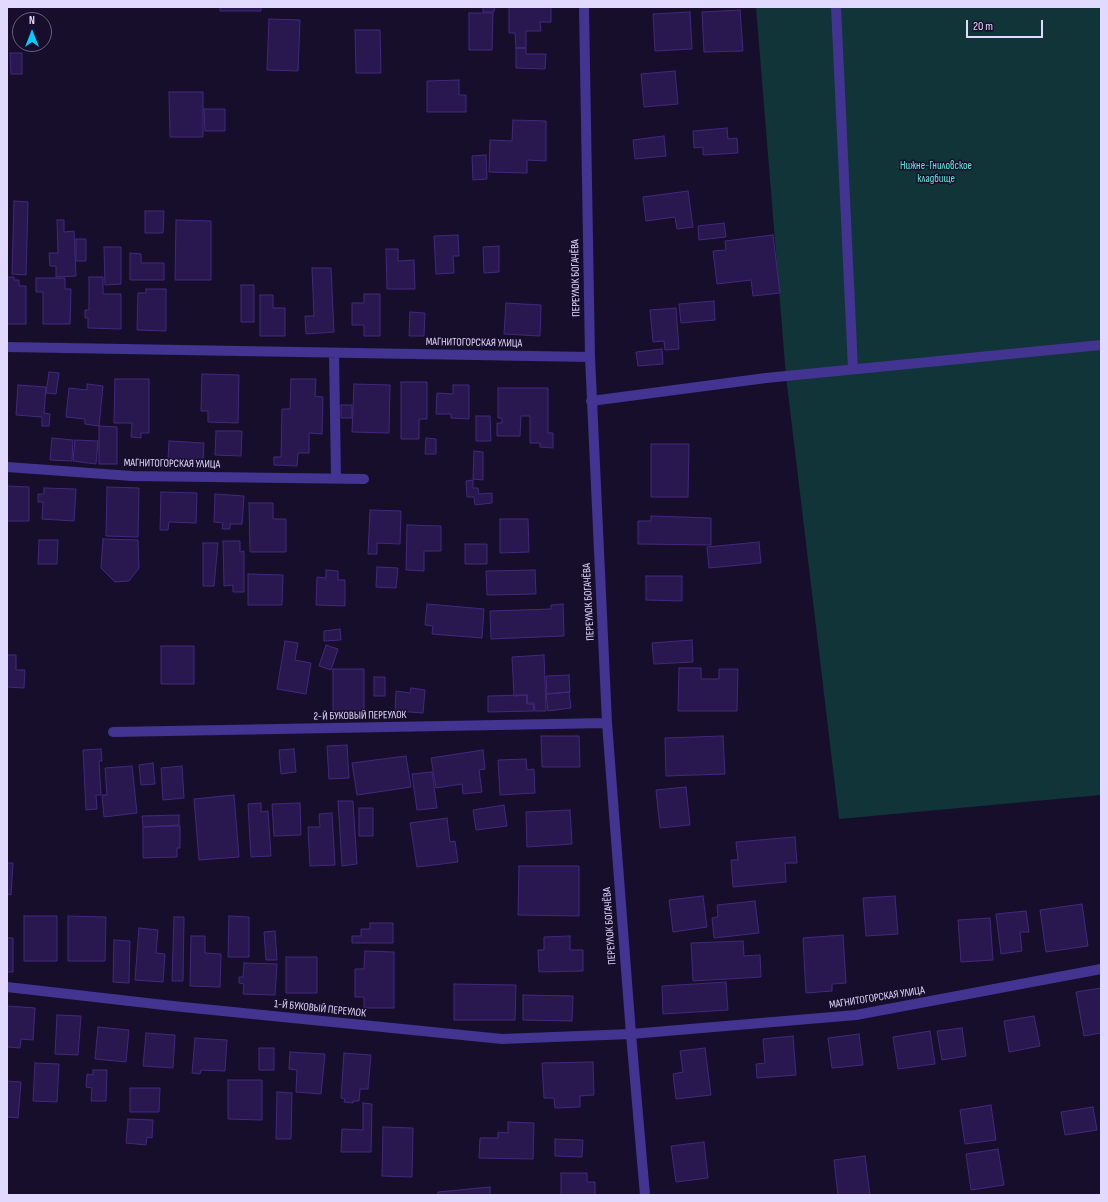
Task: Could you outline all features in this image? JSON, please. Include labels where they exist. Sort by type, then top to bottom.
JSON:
[{"type":"street","name":"ПЕРЕУЛОК БОГАЧЁВА","points":[[584,7],[591,401],[606,724],[645,1195]]},
{"type":"street","points":[[836,7],[853,369]]},
{"type":"street","points":[[591,401],[766,378],[1101,345]]},
{"type":"street","name":"МАГНИТОГОРСКАЯ УЛИЦА","points":[[7,347],[590,358]]},
{"type":"street","points":[[334,353],[336,478]]},
{"type":"street","name":"МАГНИТОГОРСКАЯ УЛИЦА","points":[[7,467],[132,476],[364,479]]},
{"type":"street","name":"2-Й БУКОВЫЙ ПЕРЕУЛОК","points":[[113,732],[606,724]]},
{"type":"street","name":"МАГНИТОГОРСКАЯ УЛИЦА","points":[[631,1034],[856,1015],[1101,969]]},
{"type":"street","name":"1-Й БУКОВЫЙ ПЕРЕУЛОК","points":[[7,987],[173,1006],[502,1038],[631,1034]]},
{"type":"green space","name":"Нижне-Гниловское кладбище","points":[[756,7],[1101,7],[1101,795],[839,819],[786,376]]},
{"type":"building","points":[[220,7],[261,7],[261,11],[220,11]]},
{"type":"building","points":[[483,7],[495,7],[494,12],[483,12]]},
{"type":"building","points":[[509,7],[551,7],[551,22],[540,22],[541,31],[526,31],[526,48],[516,48],[515,33],[509,33]]},
{"type":"building","points":[[740,10],[743,51],[704,52],[702,12]]},
{"type":"building","points":[[690,12],[692,49],[655,51],[653,14]]},
{"type":"building","points":[[469,13],[493,13],[492,50],[469,50]]},
{"type":"building","points":[[269,19],[300,20],[298,71],[267,70]]},
{"type":"building","points":[[355,30],[380,30],[381,73],[356,73]]},
{"type":"building","points":[[516,48],[526,48],[526,54],[546,54],[545,69],[516,68]]},
{"type":"building","points":[[10,53],[22,53],[22,74],[11,74]]},
{"type":"building","points":[[675,71],[678,104],[644,107],[641,74]]},
{"type":"building","points":[[459,80],[459,95],[466,95],[466,112],[427,112],[427,81]]},
{"type":"building","points":[[169,92],[203,92],[203,137],[170,137]]},
{"type":"building","points":[[204,109],[225,109],[225,131],[205,131]]},
{"type":"building","points":[[513,120],[546,121],[546,161],[527,160],[527,173],[489,172],[490,140],[512,141]]},
{"type":"building","points":[[727,128],[728,139],[737,138],[738,153],[703,155],[703,147],[694,148],[693,131]]},
{"type":"building","points":[[664,136],[666,156],[635,159],[633,140]]},
{"type":"building","points":[[486,155],[487,179],[473,180],[472,156]]},
{"type":"building","points":[[688,191],[693,227],[677,229],[675,217],[646,221],[643,197]]},
{"type":"building","points":[[14,201],[28,202],[26,275],[12,274]]},
{"type":"building","points":[[145,211],[164,211],[163,233],[145,233]]},
{"type":"building","points":[[57,220],[64,220],[64,232],[74,231],[76,276],[56,277],[56,266],[50,266],[49,253],[58,253]]},
{"type":"building","points":[[176,220],[211,221],[211,280],[175,280]]},
{"type":"building","points":[[724,223],[726,237],[699,240],[698,226]]},
{"type":"building","points":[[458,235],[459,256],[453,256],[454,273],[436,274],[434,236]]},
{"type":"building","points":[[773,235],[780,293],[753,296],[751,280],[717,284],[713,251],[726,250],[725,241]]},
{"type":"building","points":[[76,239],[86,239],[86,261],[76,261]]},
{"type":"building","points":[[499,246],[499,272],[484,273],[483,247]]},
{"type":"building","points":[[104,247],[121,247],[121,284],[105,285]]},
{"type":"building","points":[[386,249],[398,249],[398,261],[414,260],[415,289],[387,289]]},
{"type":"building","points":[[130,253],[141,254],[141,263],[164,263],[164,280],[130,280]]},
{"type":"building","points":[[312,268],[331,268],[334,332],[306,334],[305,316],[314,316]]},
{"type":"building","points":[[7,277],[14,277],[14,280],[19,280],[19,286],[26,286],[26,324],[7,324]]},
{"type":"building","points":[[89,277],[103,277],[103,294],[121,294],[121,329],[88,328],[88,318],[85,318],[85,310],[89,310]]},
{"type":"building","points":[[36,278],[65,278],[65,289],[71,289],[70,324],[43,324],[43,292],[36,292]]},
{"type":"building","points":[[241,285],[254,285],[254,322],[241,322]]},
{"type":"building","points":[[146,289],[166,289],[166,331],[137,330],[138,293],[146,293]]},
{"type":"building","points":[[364,294],[380,294],[380,336],[364,336],[364,325],[352,325],[352,303],[364,303]]},
{"type":"building","points":[[260,295],[273,295],[273,308],[285,308],[285,336],[260,336]]},
{"type":"building","points":[[714,301],[715,320],[681,323],[679,304]]},
{"type":"building","points":[[506,303],[541,305],[540,336],[504,334]]},
{"type":"building","points":[[676,308],[679,349],[665,350],[664,341],[653,342],[650,310]]},
{"type":"building","points":[[410,312],[425,313],[424,336],[409,336]]},
{"type":"building","points":[[662,349],[663,364],[638,366],[636,352]]},
{"type":"building","points":[[49,372],[59,373],[56,394],[46,393]]},
{"type":"building","points":[[202,374],[239,375],[238,423],[208,422],[208,411],[201,411]]},
{"type":"building","points":[[115,379],[149,379],[149,433],[141,433],[141,438],[131,437],[132,423],[114,423]]},
{"type":"building","points":[[291,379],[316,379],[315,396],[323,397],[322,434],[309,433],[309,453],[298,453],[297,466],[274,465],[274,457],[281,457],[282,409],[290,409]]},
{"type":"building","points":[[401,382],[427,382],[427,419],[419,419],[419,439],[401,439]]},
{"type":"building","points":[[87,384],[103,386],[99,426],[85,424],[85,419],[66,417],[69,388],[87,390]]},
{"type":"building","points":[[354,384],[390,385],[389,433],[352,432]]},
{"type":"building","points":[[18,385],[46,387],[44,413],[50,414],[49,426],[42,426],[42,417],[16,415]]},
{"type":"building","points":[[453,385],[469,385],[469,419],[451,418],[451,414],[436,414],[437,393],[453,394]]},
{"type":"building","points":[[498,388],[548,388],[548,433],[553,433],[553,448],[540,447],[540,443],[530,443],[530,416],[521,416],[520,436],[497,436],[497,423],[502,423],[502,418],[498,418]]},
{"type":"building","points":[[341,405],[352,405],[352,418],[341,418]]},
{"type":"building","points":[[476,416],[490,416],[491,441],[476,441]]},
{"type":"building","points":[[99,426],[117,427],[117,464],[99,464]]},
{"type":"building","points":[[216,431],[242,431],[241,456],[215,455]]},
{"type":"building","points":[[52,438],[73,440],[72,461],[50,460]]},
{"type":"building","points":[[426,438],[436,439],[436,454],[425,454]]},
{"type":"building","points":[[75,440],[98,441],[96,464],[73,461]]},
{"type":"building","points":[[169,441],[204,443],[203,461],[168,459]]},
{"type":"building","points":[[651,444],[689,444],[688,497],[651,497]]},
{"type":"building","points":[[474,451],[483,452],[483,480],[473,479]]},
{"type":"building","points":[[473,480],[473,488],[478,488],[479,494],[492,493],[492,503],[475,505],[474,497],[467,497],[466,481]]},
{"type":"building","points":[[7,486],[29,487],[29,521],[7,521]]},
{"type":"building","points":[[107,487],[139,488],[138,537],[106,536]]},
{"type":"building","points":[[44,488],[76,489],[74,521],[42,519],[43,502],[38,502],[38,494],[44,494]]},
{"type":"building","points":[[161,492],[197,493],[196,523],[169,522],[168,530],[160,530]]},
{"type":"building","points":[[215,494],[244,496],[242,524],[230,524],[230,529],[222,529],[223,523],[214,522]]},
{"type":"building","points":[[249,503],[273,503],[273,519],[286,519],[286,552],[250,552]]},
{"type":"building","points":[[370,510],[401,511],[400,544],[377,543],[377,554],[368,554]]},
{"type":"building","points":[[651,516],[711,518],[711,545],[638,544],[638,521],[651,521]]},
{"type":"building","points":[[500,519],[528,519],[529,552],[500,553]]},
{"type":"building","points":[[407,525],[441,526],[441,551],[424,551],[424,571],[406,570]]},
{"type":"building","points":[[103,539],[138,540],[139,568],[129,581],[115,582],[101,568]]},
{"type":"building","points":[[39,540],[58,540],[57,564],[38,564]]},
{"type":"building","points":[[223,541],[240,541],[240,552],[244,551],[244,592],[233,592],[233,585],[224,586]]},
{"type":"building","points":[[759,542],[761,563],[709,568],[707,547]]},
{"type":"building","points":[[203,543],[218,543],[214,586],[203,586]]},
{"type":"building","points":[[465,544],[487,544],[487,564],[465,564]]},
{"type":"building","points":[[377,567],[398,568],[396,588],[376,587]]},
{"type":"building","points":[[326,570],[338,571],[338,580],[345,580],[345,606],[316,605],[317,577],[326,578]]},
{"type":"building","points":[[535,570],[536,594],[487,595],[486,571]]},
{"type":"building","points":[[248,574],[283,575],[282,605],[248,605]]},
{"type":"building","points":[[646,576],[682,576],[682,601],[646,600]]},
{"type":"building","points":[[427,604],[484,609],[482,638],[432,634],[433,626],[425,625]]},
{"type":"building","points":[[563,604],[564,636],[491,639],[490,611],[551,609],[551,605]]},
{"type":"building","points":[[340,629],[341,640],[324,641],[324,631]]},
{"type":"building","points":[[692,640],[693,662],[654,664],[652,643]]},
{"type":"building","points":[[285,641],[298,643],[295,660],[311,663],[306,694],[277,689]]},
{"type":"building","points":[[326,645],[338,649],[331,670],[319,666]]},
{"type":"building","points":[[161,646],[194,646],[194,684],[161,684]]},
{"type":"building","points":[[7,655],[16,655],[16,670],[25,670],[24,688],[7,687]]},
{"type":"building","points":[[544,655],[546,711],[535,711],[534,703],[527,703],[527,695],[514,696],[512,657]]},
{"type":"building","points":[[679,668],[701,668],[701,679],[719,679],[719,669],[738,669],[737,711],[678,711]]},
{"type":"building","points":[[333,669],[364,669],[364,718],[333,718]]},
{"type":"building","points":[[569,675],[570,692],[547,694],[546,676]]},
{"type":"building","points":[[374,677],[385,677],[385,696],[374,696]]},
{"type":"building","points":[[411,688],[425,690],[423,713],[395,711],[396,691],[410,693]]},
{"type":"building","points":[[569,692],[571,708],[548,711],[546,694]]},
{"type":"building","points":[[527,695],[527,704],[533,704],[534,711],[488,712],[488,696]]},
{"type":"building","points":[[541,736],[579,736],[580,767],[542,767]]},
{"type":"building","points":[[723,736],[725,774],[666,776],[665,738]]},
{"type":"building","points":[[347,745],[349,778],[329,779],[327,746]]},
{"type":"building","points":[[101,749],[102,761],[99,761],[101,795],[96,795],[97,809],[86,810],[83,750]]},
{"type":"building","points":[[294,749],[296,772],[281,774],[279,750]]},
{"type":"building","points":[[483,750],[485,769],[479,770],[482,792],[463,794],[462,784],[436,788],[431,758]]},
{"type":"building","points":[[406,756],[411,787],[357,795],[352,763]]},
{"type":"building","points":[[526,759],[527,770],[534,769],[535,793],[500,795],[498,760]]},
{"type":"building","points":[[153,763],[155,784],[141,785],[139,765]]},
{"type":"building","points":[[132,766],[137,813],[104,817],[102,795],[107,795],[105,768]]},
{"type":"building","points":[[182,766],[184,798],[163,800],[161,768]]},
{"type":"building","points":[[432,772],[437,808],[417,810],[412,774]]},
{"type":"building","points":[[686,787],[690,825],[660,828],[656,790]]},
{"type":"building","points":[[234,795],[239,857],[199,860],[194,799]]},
{"type":"building","points":[[338,801],[353,801],[357,864],[342,866]]},
{"type":"building","points":[[261,803],[261,812],[268,811],[271,856],[251,857],[248,804]]},
{"type":"building","points":[[300,803],[301,835],[274,836],[272,804]]},
{"type":"building","points":[[504,805],[507,826],[476,830],[473,810]]},
{"type":"building","points":[[359,808],[373,808],[373,836],[359,836]]},
{"type":"building","points":[[570,810],[572,844],[527,847],[526,812]]},
{"type":"building","points":[[332,813],[335,865],[310,866],[308,827],[320,827],[319,814]]},
{"type":"building","points":[[179,815],[179,825],[143,827],[142,816]]},
{"type":"building","points":[[447,818],[450,842],[455,841],[458,862],[417,867],[410,823]]},
{"type":"building","points":[[180,826],[180,848],[177,848],[177,857],[143,858],[143,827]]},
{"type":"building","points":[[795,837],[797,863],[785,863],[786,882],[733,887],[731,860],[738,860],[736,842]]},
{"type":"building","points":[[7,863],[13,863],[11,895],[7,894]]},
{"type":"building","points":[[519,866],[579,866],[579,916],[518,915]]},
{"type":"building","points":[[703,896],[707,927],[673,932],[669,900]]},
{"type":"building","points":[[895,896],[898,934],[866,936],[863,898]]},
{"type":"building","points":[[755,901],[759,933],[714,938],[712,918],[718,917],[717,905]]},
{"type":"building","points":[[1082,904],[1088,946],[1046,952],[1040,910]]},
{"type":"building","points":[[1026,911],[1029,932],[1020,932],[1022,951],[1001,954],[996,914]]},
{"type":"building","points":[[24,916],[57,916],[57,961],[24,961]]},
{"type":"building","points":[[68,916],[106,917],[105,961],[68,961]]},
{"type":"building","points":[[229,916],[249,917],[249,957],[228,957]]},
{"type":"building","points":[[174,917],[184,917],[183,981],[172,981]]},
{"type":"building","points":[[990,918],[993,960],[961,962],[958,920]]},
{"type":"building","points":[[370,923],[393,923],[393,943],[352,943],[352,936],[361,936],[361,929],[370,929]]},
{"type":"building","points":[[139,928],[158,930],[156,953],[165,954],[163,982],[135,980]]},
{"type":"building","points":[[275,931],[277,960],[266,960],[264,932]]},
{"type":"building","points":[[843,935],[846,983],[832,984],[832,991],[806,993],[803,938]]},
{"type":"building","points":[[191,936],[205,936],[205,953],[221,954],[220,987],[190,986]]},
{"type":"building","points":[[570,936],[570,950],[583,950],[583,971],[539,972],[538,950],[544,950],[544,937]]},
{"type":"building","points":[[7,938],[13,938],[13,972],[7,972]]},
{"type":"building","points":[[114,940],[130,941],[129,983],[113,982]]},
{"type":"building","points":[[743,941],[744,956],[760,955],[761,977],[693,981],[691,943]]},
{"type":"building","points":[[365,951],[394,952],[394,1008],[364,1008],[364,997],[355,997],[355,969],[364,969]]},
{"type":"building","points":[[286,957],[317,957],[317,993],[286,993]]},
{"type":"building","points":[[244,963],[277,964],[275,995],[243,994],[244,984],[239,983],[239,977],[243,977]]},
{"type":"building","points":[[726,982],[728,1010],[663,1014],[662,986]]},
{"type":"building","points":[[454,984],[516,985],[515,1020],[454,1020]]},
{"type":"building","points":[[1101,988],[1101,1033],[1084,1036],[1076,992]]},
{"type":"building","points":[[523,995],[573,996],[572,1021],[523,1020]]},
{"type":"building","points":[[7,1006],[35,1008],[33,1040],[21,1039],[20,1048],[7,1047]]},
{"type":"building","points":[[57,1015],[81,1016],[78,1055],[55,1054]]},
{"type":"building","points":[[1034,1016],[1040,1046],[1009,1052],[1004,1021]]},
{"type":"building","points":[[98,1027],[129,1030],[126,1062],[95,1059]]},
{"type":"building","points":[[962,1028],[966,1056],[942,1060],[937,1031]]},
{"type":"building","points":[[930,1031],[935,1064],[898,1069],[893,1037]]},
{"type":"building","points":[[146,1033],[175,1035],[173,1068],[143,1066]]},
{"type":"building","points":[[859,1034],[863,1065],[832,1068],[828,1038]]},
{"type":"building","points":[[793,1036],[796,1075],[757,1078],[756,1064],[765,1063],[763,1039]]},
{"type":"building","points":[[195,1038],[227,1040],[225,1071],[201,1070],[200,1074],[192,1073]]},
{"type":"building","points":[[259,1048],[274,1048],[274,1070],[259,1070]]},
{"type":"building","points":[[705,1048],[711,1095],[676,1099],[673,1074],[683,1072],[680,1051]]},
{"type":"building","points":[[290,1052],[325,1054],[321,1094],[296,1092],[297,1070],[289,1069]]},
{"type":"building","points":[[344,1053],[371,1055],[368,1089],[360,1089],[359,1101],[353,1101],[353,1103],[344,1102],[345,1099],[341,1098]]},
{"type":"building","points":[[593,1062],[594,1095],[580,1096],[580,1107],[555,1108],[554,1098],[544,1098],[542,1063]]},
{"type":"building","points":[[35,1063],[59,1064],[57,1102],[33,1101]]},
{"type":"building","points":[[93,1070],[107,1070],[106,1101],[91,1101],[92,1088],[86,1087],[87,1074],[93,1075]]},
{"type":"building","points":[[228,1080],[262,1080],[262,1120],[228,1119]]},
{"type":"building","points":[[7,1081],[21,1082],[18,1118],[7,1117]]},
{"type":"building","points":[[130,1088],[160,1088],[159,1112],[130,1112]]},
{"type":"building","points":[[277,1092],[292,1093],[291,1139],[276,1139]]},
{"type":"building","points":[[363,1103],[372,1104],[371,1152],[341,1152],[342,1129],[363,1130]]},
{"type":"building","points":[[991,1105],[996,1140],[965,1144],[960,1110]]},
{"type":"building","points":[[1093,1107],[1097,1130],[1065,1135],[1061,1112]]},
{"type":"building","points":[[128,1119],[153,1120],[152,1138],[147,1137],[146,1145],[126,1143]]},
{"type":"building","points":[[508,1122],[534,1123],[533,1159],[479,1158],[480,1138],[498,1138],[498,1132],[508,1133]]},
{"type":"building","points":[[383,1127],[413,1128],[412,1177],[382,1176]]},
{"type":"building","points":[[555,1139],[583,1140],[582,1157],[555,1156]]},
{"type":"building","points":[[704,1142],[708,1178],[676,1182],[671,1146]]},
{"type":"building","points":[[998,1149],[1004,1185],[971,1190],[966,1154]]},
{"type":"building","points":[[865,1156],[870,1195],[838,1195],[834,1160]]},
{"type":"building","points":[[561,1173],[587,1173],[587,1182],[595,1182],[595,1195],[561,1195]]},
{"type":"building","points":[[490,1187],[490,1195],[438,1195],[438,1192]]}]
